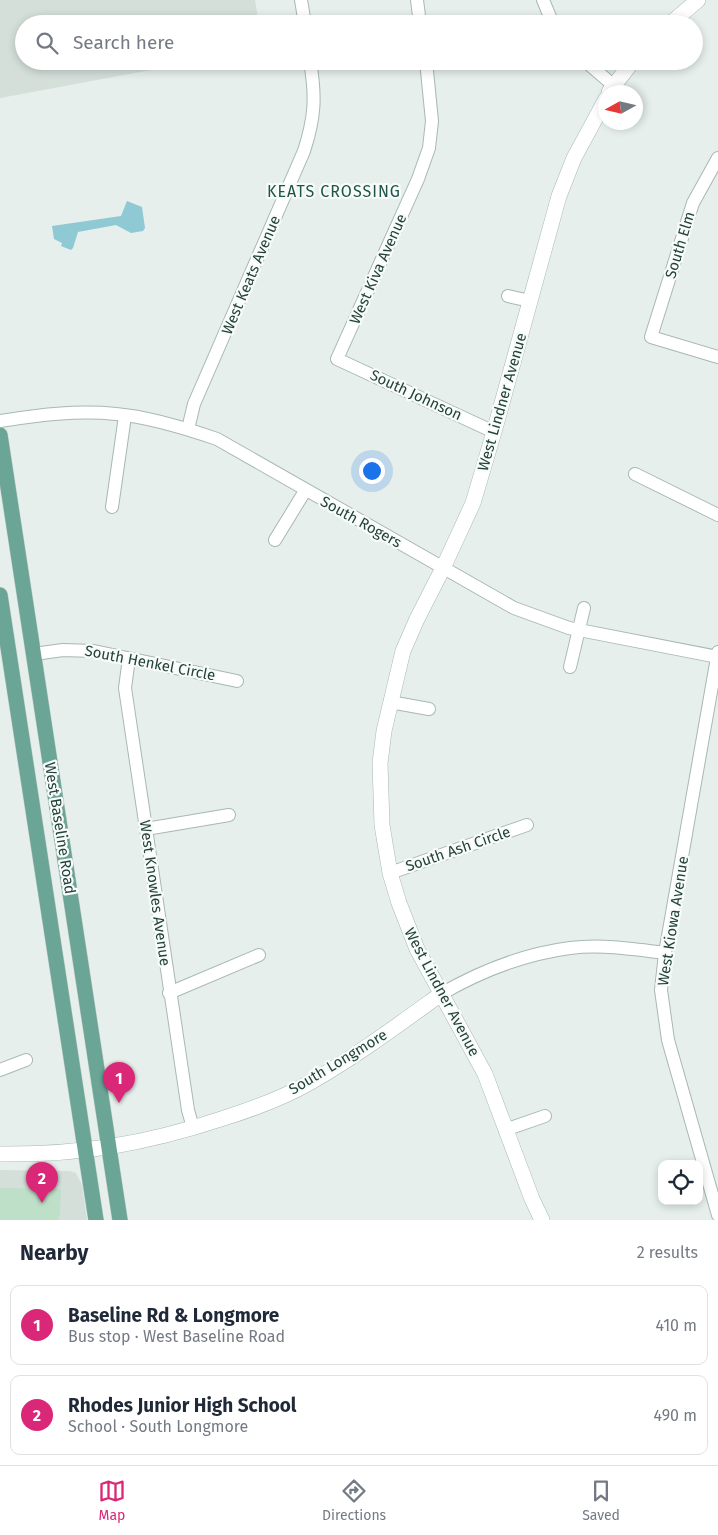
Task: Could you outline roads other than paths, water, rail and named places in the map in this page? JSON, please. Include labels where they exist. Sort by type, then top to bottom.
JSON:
[{"type":"main road","name":"West Baseline Road","points":[[0,436],[120,1220]]},
{"type":"main road","name":"West Baseline Road","points":[[0,595],[96,1220]]},
{"type":"street","points":[[301,0],[304,15]]},
{"type":"street","points":[[417,0],[419,15]]},
{"type":"street","points":[[543,0],[549,15]]},
{"type":"street","points":[[680,15],[698,0]]},
{"type":"street","name":"West Keats Avenue","points":[[188,429],[194,404],[304,152],[312,128],[314,103],[311,70]]},
{"type":"street","name":"West Kiva Avenue","points":[[337,359],[418,179],[429,148],[432,121],[427,70]]},
{"type":"street","points":[[593,70],[607,85]]},
{"type":"street","points":[[614,85],[626,70]]},
{"type":"street","name":"West Lindner Avenue","points":[[542,1220],[505,1130],[485,1074],[407,927],[390,873],[382,825],[380,764],[384,731],[403,651],[472,503],[494,432],[559,196],[574,158],[598,114]]},
{"type":"street","name":"South Elm","points":[[718,158],[693,202],[651,337],[718,357]]},
{"type":"street","points":[[508,296],[530,301]]},
{"type":"street","name":"South Johnson","points":[[337,359],[494,432]]},
{"type":"street","name":"South Rogers","points":[[0,420],[83,412],[126,416],[188,429],[217,439],[305,491],[514,608],[578,630],[718,655]]},
{"type":"street","points":[[112,507],[126,416]]},
{"type":"street","points":[[635,474],[718,515]]},
{"type":"street","points":[[274,540],[305,491]]},
{"type":"street","points":[[570,667],[584,608]]},
{"type":"street","name":"South Henkel Circle","points":[[34,654],[80,649],[237,681]]},
{"type":"street","name":"West Kiowa Avenue","points":[[718,655],[665,953],[661,990],[668,1040],[718,1215]]},
{"type":"street","name":"West Knowles Avenue","points":[[129,658],[125,688],[169,993],[188,1110],[193,1128]]},
{"type":"street","points":[[390,702],[429,709]]},
{"type":"street","points":[[146,829],[229,815]]},
{"type":"street","name":"South Ash Circle","points":[[390,873],[528,825]]},
{"type":"street","name":"South Longmore","points":[[0,1154],[33,1155],[85,1151],[162,1138],[253,1109],[308,1084],[364,1050],[441,994],[482,972],[530,956],[571,948],[614,947],[665,953]]},
{"type":"street","points":[[169,993],[259,956]]},
{"type":"street","points":[[0,1070],[26,1060]]},
{"type":"street","points":[[505,1130],[545,1116]]},
{"type":"water","points":[[127,201],[142,207],[145,228],[143,231],[131,233],[116,225],[78,232],[71,250],[61,246],[62,243],[54,239],[52,226],[121,216]]},
{"type":"place","name":"Baseline Rd & Longmore","points":[[119,1103]]},
{"type":"place","name":"Rhodes Junior High School","points":[[42,1203]]},
{"type":"district","name":"KEATS CROSSING","points":[[334,191]]}]
